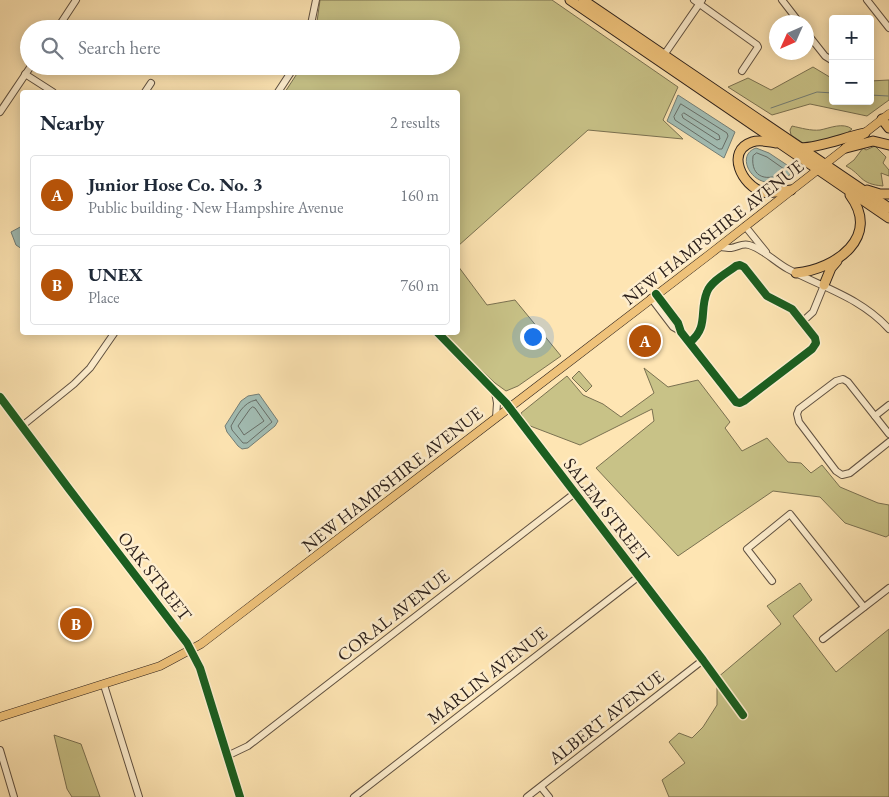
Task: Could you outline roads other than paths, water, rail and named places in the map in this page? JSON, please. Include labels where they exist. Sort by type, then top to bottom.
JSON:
[{"type":"highway","points":[[570,0],[780,144],[856,186],[889,208]]},
{"type":"highway","points":[[583,0],[800,148],[846,188],[889,218]]},
{"type":"highway","points":[[886,117],[889,128]]},
{"type":"highway","points":[[800,148],[822,146],[842,138],[865,133]]},
{"type":"highway","points":[[780,144],[757,141],[748,144],[740,154],[739,169],[750,185],[762,191],[791,190]]},
{"type":"highway","points":[[846,148],[873,141],[889,145]]},
{"type":"highway","points":[[856,186],[880,194],[889,194]]},
{"type":"highway","points":[[796,273],[821,268],[838,258],[854,244],[860,229],[859,210],[846,188]]},
{"type":"highway","points":[[824,285],[831,268],[838,258]]},
{"type":"main road","name":"NEW HAMPSHIRE AVENUE","points":[[0,716],[160,666],[192,650],[294,574],[886,117]]},
{"type":"street","points":[[62,20],[76,0]]},
{"type":"street","points":[[312,20],[316,0]]},
{"type":"street","points":[[782,0],[794,15]]},
{"type":"street","points":[[867,0],[889,28]]},
{"type":"street","points":[[664,55],[699,1],[757,44],[758,47],[742,71]]},
{"type":"street","points":[[814,42],[825,56],[831,60]]},
{"type":"street","points":[[0,112],[25,75]]},
{"type":"street","points":[[28,75],[50,90]]},
{"type":"street","points":[[279,90],[289,75]]},
{"type":"street","points":[[147,90],[152,83]]},
{"type":"street","points":[[745,226],[770,257]]},
{"type":"street","points":[[719,247],[730,248],[748,244],[796,273],[856,301],[889,329]]},
{"type":"street","points":[[653,296],[678,324],[681,332],[734,400],[740,403],[815,346],[815,338],[792,309],[767,296],[743,266],[739,265],[710,286],[706,293],[700,331],[697,337],[690,342]]},
{"type":"street","points":[[802,322],[813,312],[824,285]]},
{"type":"street","points":[[22,426],[74,384],[90,368],[113,335]]},
{"type":"street","name":"SALEM STREET","points":[[440,335],[500,395],[743,715]]},
{"type":"street","points":[[889,434],[847,380],[841,378],[799,409],[796,415],[799,422],[841,475],[845,476],[850,473],[889,442]]},
{"type":"street","points":[[495,392],[497,403],[496,418]]},
{"type":"street","name":"OAK STREET","points":[[0,397],[192,650],[200,668],[240,797]]},
{"type":"street","points":[[875,416],[889,405]]},
{"type":"street","name":"CORAL AVENUE","points":[[227,756],[248,746],[574,493]]},
{"type":"street","points":[[772,582],[747,549],[790,514],[864,607]]},
{"type":"street","name":"MARLIN AVENUE","points":[[354,797],[638,577]]},
{"type":"street","points":[[822,639],[889,588]]},
{"type":"street","name":"ALBERT AVENUE","points":[[527,797],[703,660]]},
{"type":"street","points":[[104,685],[139,797]]},
{"type":"street","points":[[0,750],[14,797]]},
{"type":"street","points":[[541,786],[548,797]]},
{"type":"water","points":[[678,95],[735,132],[724,158],[667,121]]},
{"type":"water","points":[[756,148],[769,153],[793,169],[793,171],[786,178],[771,182],[762,181],[755,177],[747,165],[747,158],[749,152]]},
{"type":"water","points":[[20,227],[20,248],[16,245],[11,232]]},
{"type":"water","points":[[259,394],[278,421],[275,426],[248,448],[242,449],[227,432],[225,426],[241,401],[248,396]]},
{"type":"waterway","points":[[771,108],[817,92],[829,93]]},
{"type":"waterway","points":[[874,95],[888,96]]},
{"type":"place","name":"Junior Hose Co. No. 3","points":[[645,341]]},
{"type":"place","name":"UNEX","points":[[76,624]]}]
